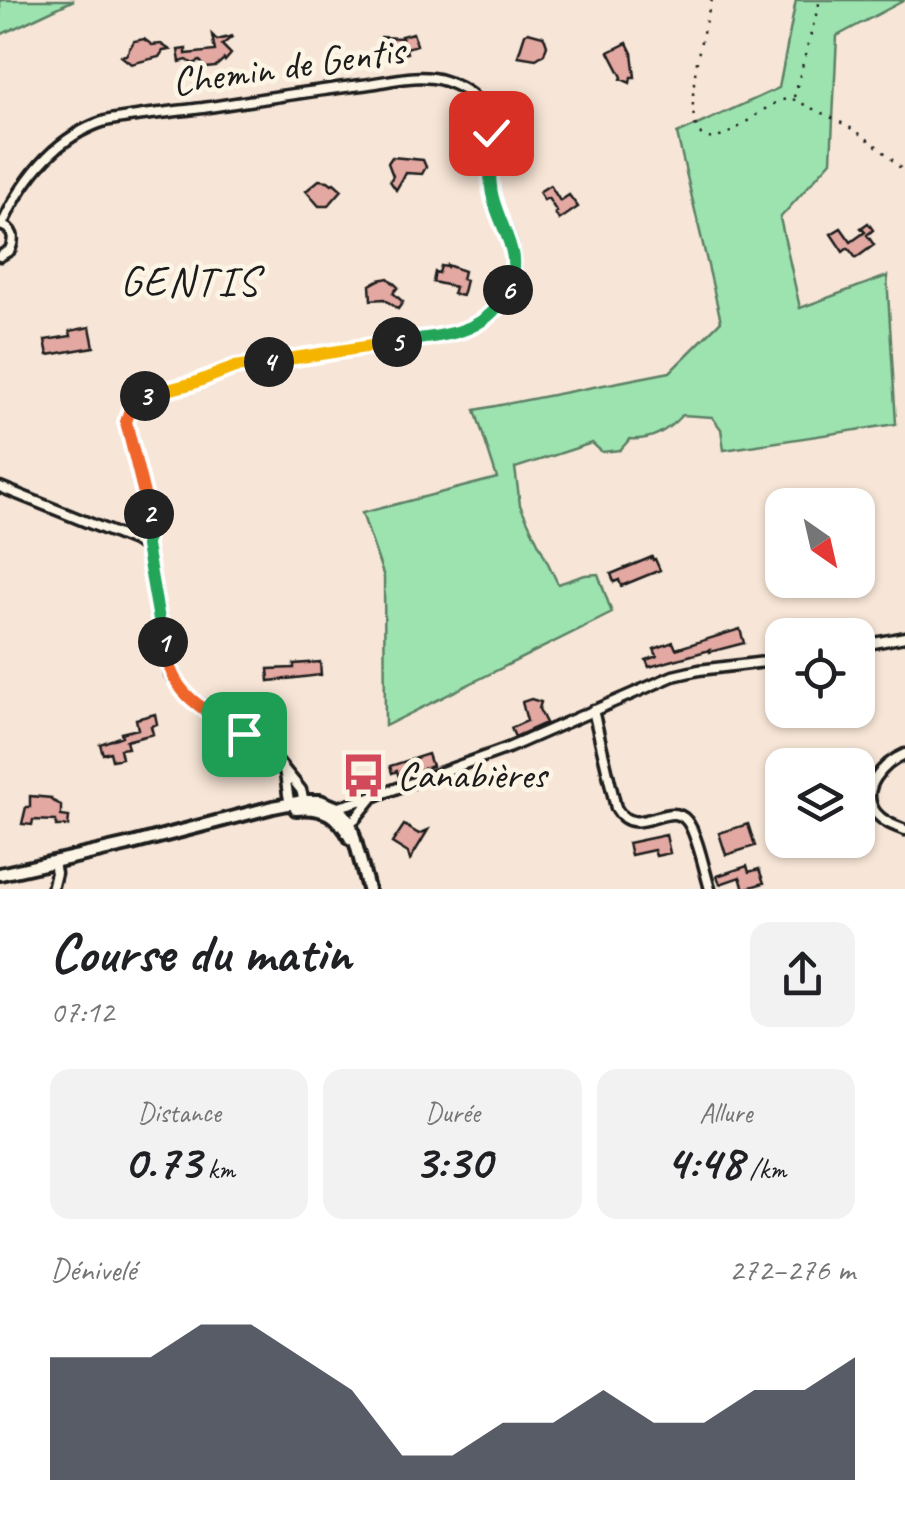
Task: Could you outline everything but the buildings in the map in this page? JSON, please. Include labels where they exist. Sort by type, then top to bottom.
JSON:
[{"type":"street","name":"Chemin de Gentis","points":[[1,225],[24,185],[52,151],[78,132],[104,122],[426,78],[459,88],[471,96],[486,116],[491,133],[491,193],[512,246],[514,262],[513,278],[499,306],[477,325],[235,367],[142,397],[130,409],[126,422],[148,508],[146,546],[167,663],[176,684],[276,760],[297,783],[303,797],[296,804]]},
{"type":"street","points":[[0,256],[10,250],[14,240],[12,233],[1,225]]},
{"type":"street","points":[[0,487],[146,546]]},
{"type":"street","points":[[875,643],[905,637]]},
{"type":"street","points":[[342,818],[348,804],[508,748],[673,676],[765,662]]},
{"type":"street","points":[[594,710],[620,816],[636,822],[674,814],[682,816],[693,833],[710,889]]},
{"type":"street","points":[[905,754],[880,770],[871,800],[884,820],[905,830]]},
{"type":"street","points":[[284,771],[296,804]]},
{"type":"street","points":[[342,818],[373,797]]},
{"type":"street","points":[[0,874],[296,804],[342,818],[368,889]]},
{"type":"street","points":[[52,889],[54,862]]},
{"type":"path","points":[[712,0],[698,50],[692,110],[697,130],[706,138],[723,136],[778,102],[794,99],[850,125],[905,173]]},
{"type":"path","points":[[794,99],[820,0]]},
{"type":"green space","points":[[0,0],[74,0],[0,35]]},
{"type":"green space","points":[[796,0],[905,0],[837,36],[831,161],[780,218],[800,308],[887,276],[896,424],[724,450],[721,429],[712,417],[682,415],[659,433],[630,439],[620,450],[602,452],[592,443],[515,468],[520,505],[558,584],[598,574],[612,613],[385,726],[384,577],[362,513],[497,478],[475,410],[670,372],[721,321],[677,134],[779,88]]},
{"type":"place","name":"Canabières","points":[[364,775]]},
{"type":"district","name":"GENTIS","points":[[190,281]]},
{"type":"route","points":[[244,734],[186,696],[170,674],[146,546],[148,508],[126,414],[142,397],[235,367],[449,334],[489,317],[506,294],[514,262],[512,246],[491,193],[491,133]]}]
